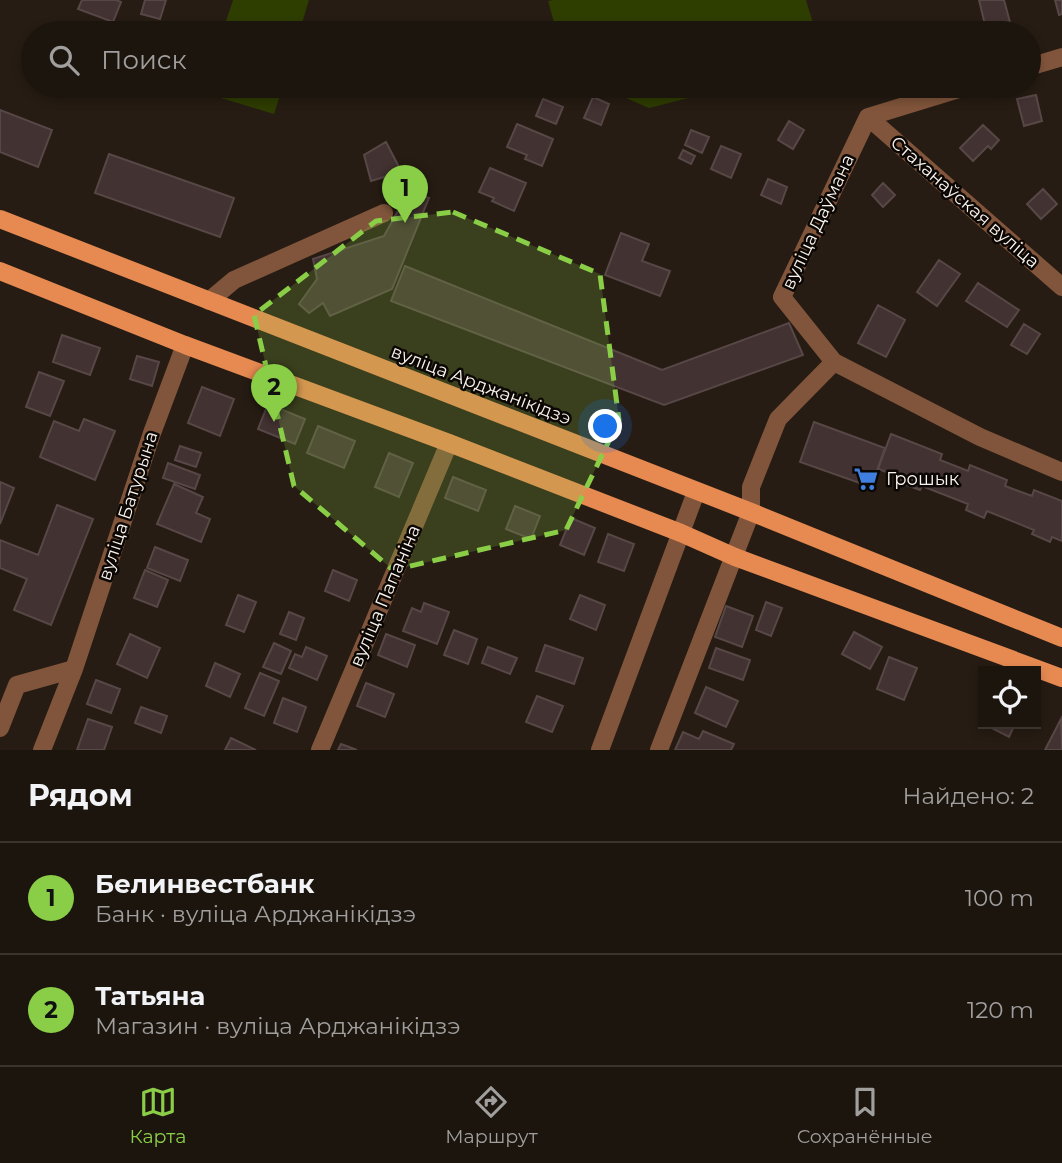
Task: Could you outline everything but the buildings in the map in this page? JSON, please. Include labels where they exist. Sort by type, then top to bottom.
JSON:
[{"type":"main road","name":"вуліца Арджанікідзэ","points":[[0,219],[751,512],[1062,638]]},
{"type":"main road","points":[[0,271],[185,345],[681,533],[734,557],[1062,678]]},
{"type":"street","points":[[1041,63],[1062,57]]},
{"type":"street","points":[[868,117],[930,98]]},
{"type":"street","name":"Стаханаўская вуліца","points":[[868,117],[1062,287]]},
{"type":"street","name":"вуліца Даўмана","points":[[834,362],[782,297],[868,117]]},
{"type":"street","points":[[209,301],[234,280],[384,213]]},
{"type":"street","name":"вуліца Батурына","points":[[42,750],[74,669],[152,433],[185,345]]},
{"type":"street","points":[[659,750],[751,512],[751,487],[778,419],[834,362],[981,437],[1062,472]]},
{"type":"street","name":"вуліца Папаніна","points":[[320,750],[449,443]]},
{"type":"street","points":[[600,750],[696,492]]},
{"type":"street","points":[[0,728],[17,685],[74,669]]},
{"type":"highlighted area","points":[[453,212],[600,274],[619,420],[566,530],[393,570],[294,486],[254,315],[376,221]]},
{"type":"green space","points":[[233,0],[309,0],[303,21],[226,21]]},
{"type":"green space","points":[[806,0],[812,21],[554,21],[548,1]]},
{"type":"green space","points":[[221,98],[279,98],[274,114]]},
{"type":"green space","points":[[626,98],[689,98],[649,108]]},
{"type":"place","name":"Белинвестбанк","points":[[405,223]]},
{"type":"place","name":"Татьяна","points":[[274,422]]},
{"type":"place","name":"Грошык","points":[[866,479]]}]
